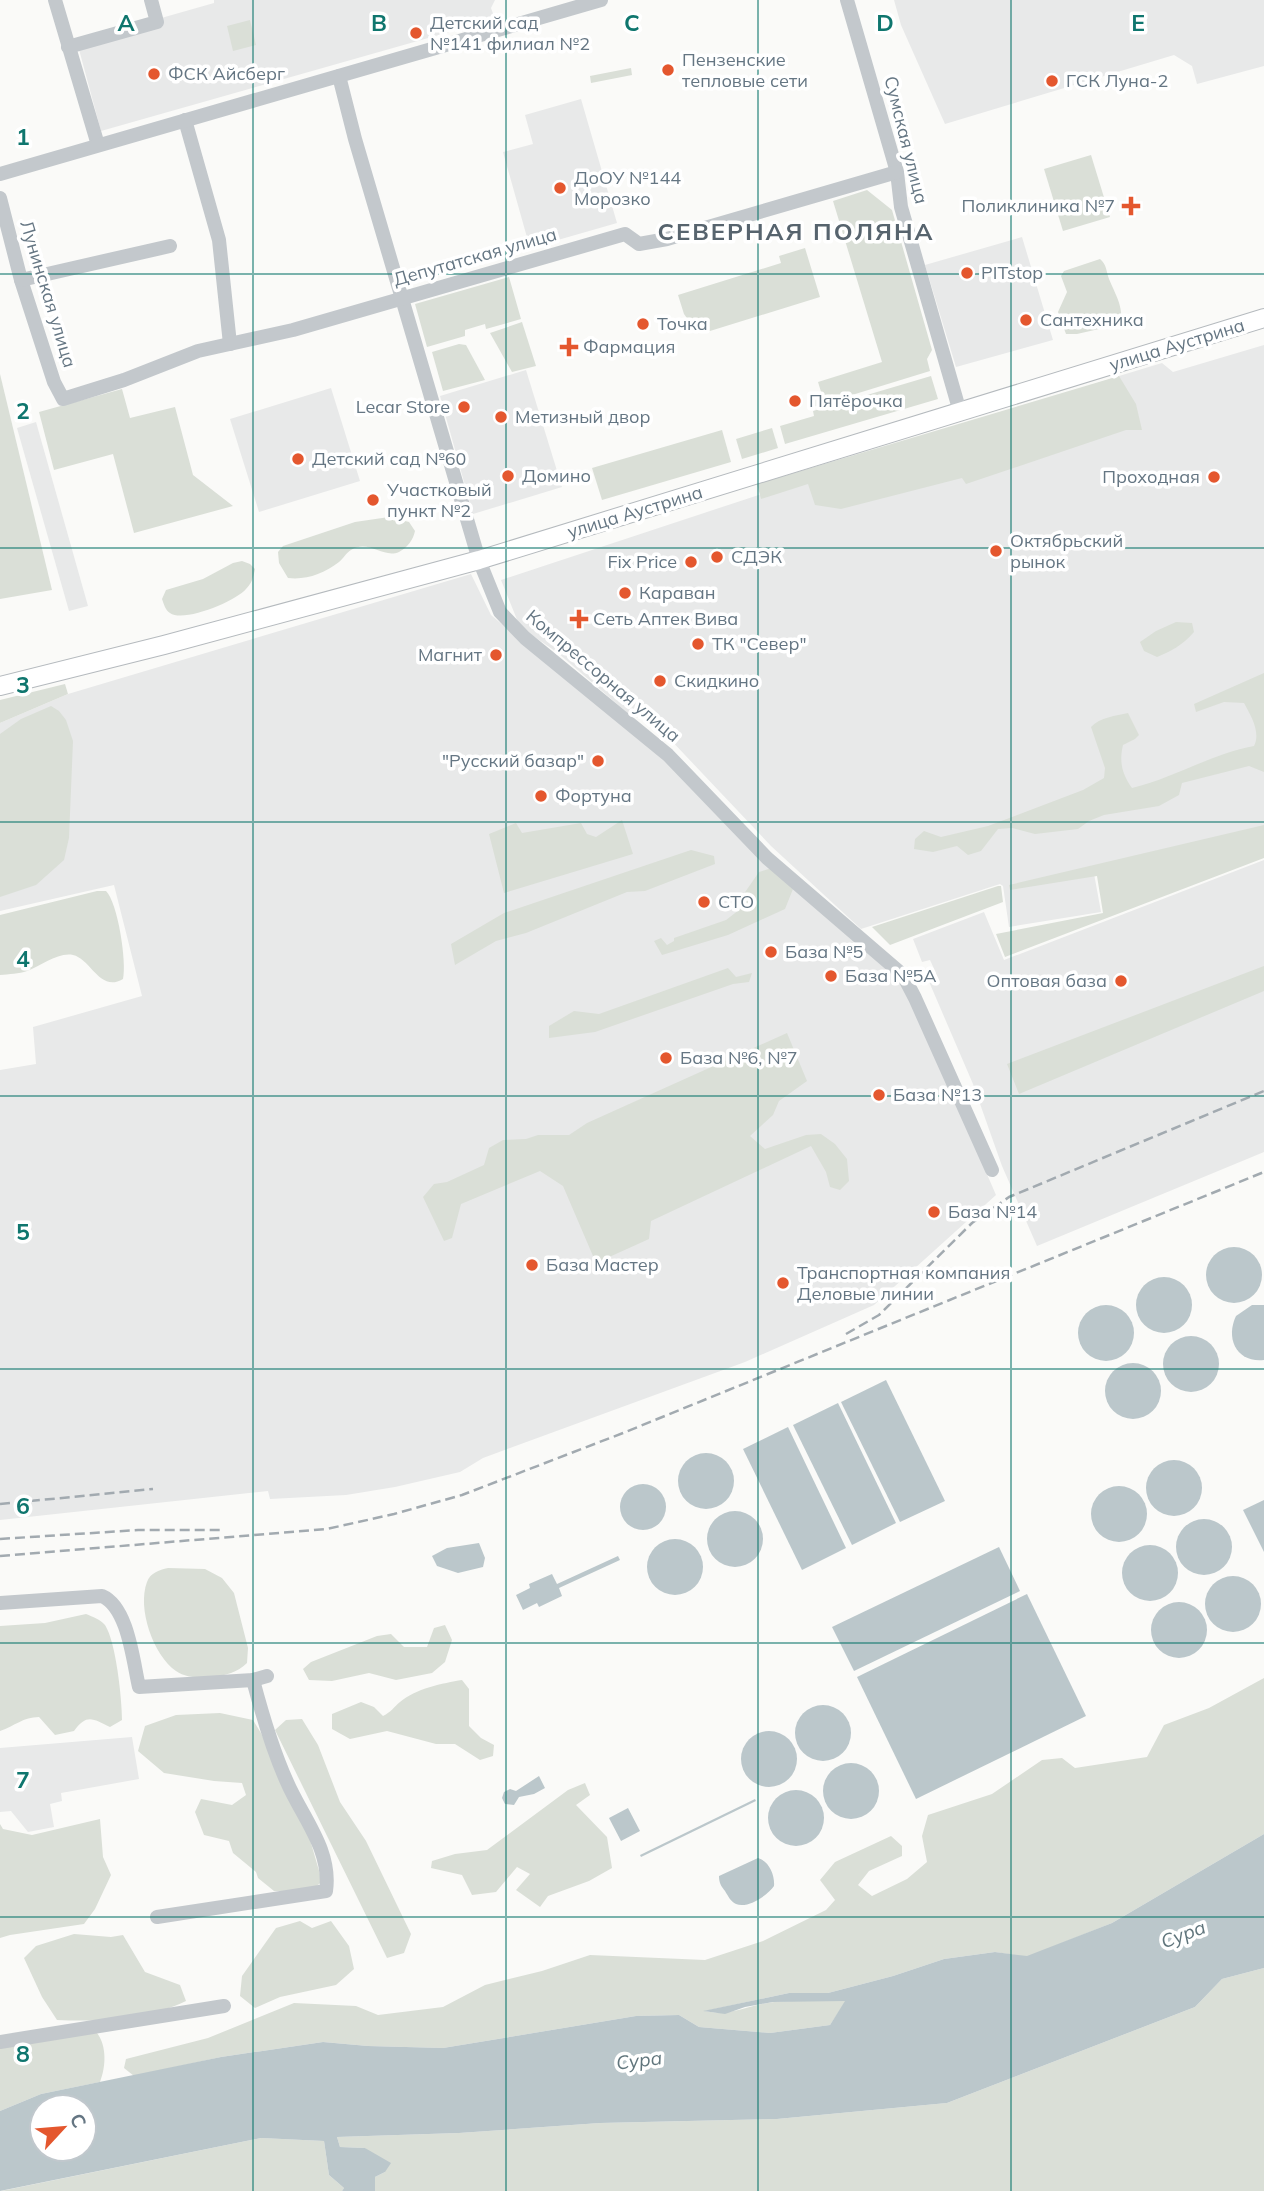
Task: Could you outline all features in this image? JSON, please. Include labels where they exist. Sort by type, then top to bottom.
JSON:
[{"type":"main road","name":"улица Аустрина","points":[[0,686],[479,560],[1264,318]]},
{"type":"street","points":[[55,0],[98,145]]},
{"type":"street","points":[[68,47],[158,22],[151,0]]},
{"type":"street","points":[[0,174],[583,3],[601,0]]},
{"type":"street","name":"Сумская улица","points":[[848,0],[897,172],[901,208],[960,412]]},
{"type":"street","name":"Компрессорная улица","points":[[339,76],[479,560],[500,612],[524,638],[668,755],[768,858],[903,975],[992,1170]]},
{"type":"street","points":[[185,120],[219,240],[228,304],[230,344]]},
{"type":"street","name":"Депутатская улица","points":[[63,399],[124,380],[198,351],[293,330],[625,234],[639,244],[667,239],[897,172]]},
{"type":"street","name":"Лунинская улица","points":[[0,198],[21,280],[54,383],[63,399]]},
{"type":"street","points":[[21,280],[170,246]]},
{"type":"street","points":[[0,1603],[102,1596],[111,1600],[122,1616],[139,1687],[260,1678],[265,1725],[287,1783],[318,1840],[328,1880],[326,1891],[157,1917]]},
{"type":"street","points":[[0,2042],[224,2006]]},
{"type":"shaded area","points":[[214,0],[495,0],[491,8],[495,19],[101,131],[77,42],[214,3]]},
{"type":"shaded area","points":[[894,0],[1264,0],[1264,66],[1197,84],[1192,66],[1174,55],[945,124],[901,25]]},
{"type":"shaded area","points":[[250,20],[256,45],[233,51],[227,26]]},
{"type":"shaded area","points":[[631,68],[632,75],[591,83],[590,76]]},
{"type":"shaded area","name":"ДоОУ №144 Морозко","points":[[581,99],[617,223],[530,248],[503,152],[533,144],[525,115]]},
{"type":"shaded area","points":[[1091,155],[1110,217],[1063,231],[1044,169]]},
{"type":"shaded area","points":[[867,190],[892,210],[932,350],[927,359],[930,371],[813,407],[810,399],[822,395],[818,382],[882,362],[833,201]]},
{"type":"shaded area","points":[[1022,237],[1053,340],[956,367],[925,265]]},
{"type":"shaded area","points":[[805,248],[820,297],[710,331],[694,328],[684,314],[678,295],[781,263],[779,256]]},
{"type":"shaded area","points":[[1100,259],[1118,301],[1121,324],[1066,334],[1058,312],[1067,292],[1061,276],[1064,271]]},
{"type":"shaded area","points":[[509,277],[521,319],[486,329],[485,324],[465,330],[465,336],[427,347],[415,304]]},
{"type":"shaded area","points":[[522,322],[536,366],[512,372],[490,333]]},
{"type":"shaded area","points":[[459,344],[466,345],[485,380],[443,391],[432,352]]},
{"type":"shaded area","points":[[1264,345],[1264,827],[1093,868],[1101,912],[1009,927],[1003,886],[1000,884],[861,929],[771,846],[650,718],[632,717],[558,653],[520,627],[501,580],[1119,376],[1162,363],[1173,372]]},
{"type":"shaded area","points":[[526,370],[562,487],[473,514],[440,396]]},
{"type":"shaded area","points":[[0,374],[52,590],[0,599]]},
{"type":"shaded area","points":[[931,376],[938,399],[785,444],[780,426],[814,416],[813,411]]},
{"type":"shaded area","points":[[1119,376],[1136,404],[1142,430],[1126,430],[966,484],[962,478],[841,509],[815,505],[808,484],[761,499],[757,484]]},
{"type":"shaded area","name":"Детский сад №60","points":[[331,388],[360,481],[259,512],[230,419]]},
{"type":"shaded area","points":[[122,389],[130,418],[175,407],[193,475],[233,506],[134,533],[113,454],[54,470],[39,412]]},
{"type":"shaded area","points":[[36,422],[88,606],[69,611],[17,428]]},
{"type":"shaded area","points":[[772,428],[778,448],[742,459],[736,439]]},
{"type":"shaded area","points":[[722,430],[731,462],[602,500],[592,468]]},
{"type":"shaded area","points":[[389,517],[409,522],[415,531],[410,543],[399,552],[387,553],[358,547],[349,551],[327,570],[302,578],[288,578],[279,563],[278,552],[283,546],[355,522]]},
{"type":"shaded area","points":[[242,561],[255,569],[251,582],[240,594],[221,605],[198,613],[177,615],[166,609],[162,599],[166,590],[203,579]]},
{"type":"shaded area","points":[[471,574],[491,615],[671,766],[905,985],[996,1195],[874,1305],[745,1362],[483,1458],[460,1472],[346,1495],[270,1499],[268,1491],[0,1520],[0,1070],[36,1064],[33,1027],[142,996],[114,885],[0,911],[0,723],[68,694]]},
{"type":"shaded area","points":[[1176,622],[1192,623],[1194,632],[1186,641],[1157,657],[1144,651],[1140,642]]},
{"type":"shaded area","points":[[1264,673],[1264,772],[1249,766],[1182,783],[1179,795],[1159,806],[1104,815],[1078,829],[1035,834],[1012,828],[998,829],[981,851],[968,855],[957,846],[933,852],[914,849],[915,839],[924,831],[941,837],[988,826],[1083,790],[1104,778],[1105,768],[1091,727],[1108,717],[1128,713],[1139,735],[1123,745],[1121,757],[1122,768],[1132,788],[1254,746],[1256,730],[1244,703],[1224,702],[1196,712],[1194,704]]},
{"type":"shaded area","points":[[65,684],[68,694],[0,723],[0,700]]},
{"type":"shaded area","points":[[51,706],[66,720],[73,741],[69,838],[64,860],[36,885],[0,897],[0,734],[21,719]]},
{"type":"shaded area","points":[[622,820],[633,854],[504,893],[489,834],[516,823],[522,833],[581,823],[587,834],[596,837]]},
{"type":"shaded area","points":[[1264,825],[1264,858],[1005,957],[996,934],[1103,913],[1097,876],[1010,890],[1009,885]]},
{"type":"shaded area","points":[[691,850],[714,856],[715,864],[645,891],[627,892],[526,933],[496,941],[455,965],[451,944],[504,913]]},
{"type":"shaded area","points":[[1264,860],[1264,1152],[1037,1246],[1002,1166],[973,1084],[927,977],[936,973],[930,960],[922,962],[913,939],[984,912],[1004,960]]},
{"type":"shaded area","points":[[772,868],[793,889],[785,909],[728,935],[662,955],[654,941],[661,938],[667,945],[674,941],[674,938],[726,920],[739,910],[741,898],[759,872]]},
{"type":"shaded area","points":[[1001,886],[1003,902],[890,945],[872,927]]},
{"type":"shaded area","points":[[106,891],[118,920],[123,947],[123,979],[108,982],[73,955],[56,957],[24,972],[0,975],[0,915]]},
{"type":"shaded area","points":[[1264,966],[1264,991],[1019,1094],[1007,1064]]},
{"type":"shaded area","points":[[728,968],[736,977],[752,973],[749,982],[733,984],[595,1032],[549,1038],[549,1026],[574,1011],[599,1014]]},
{"type":"shaded area","points":[[787,1033],[807,1081],[779,1101],[773,1115],[750,1136],[765,1149],[806,1135],[821,1134],[835,1144],[847,1159],[849,1181],[840,1190],[830,1187],[826,1172],[811,1146],[651,1221],[649,1239],[596,1263],[563,1186],[540,1171],[461,1204],[452,1238],[444,1241],[423,1197],[434,1184],[447,1182],[484,1165],[489,1148],[503,1140],[526,1139],[538,1135],[569,1135],[587,1123]]},
{"type":"shaded area","points":[[168,1568],[205,1569],[222,1578],[234,1593],[248,1648],[247,1663],[235,1671],[207,1677],[184,1675],[168,1664],[160,1654],[149,1630],[144,1593],[150,1576]]},
{"type":"shaded area","points":[[86,1614],[103,1623],[109,1633],[118,1671],[122,1720],[110,1727],[90,1719],[74,1731],[55,1735],[39,1717],[33,1717],[0,1731],[0,1626],[45,1623]]},
{"type":"shaded area","points":[[445,1625],[452,1640],[445,1662],[432,1673],[396,1680],[369,1673],[332,1681],[309,1680],[303,1669],[311,1662],[377,1636],[391,1634],[404,1647],[427,1647],[434,1628]]},
{"type":"shaded area","points":[[1264,1678],[1264,1834],[1112,1923],[1027,1957],[995,1952],[944,1959],[828,1993],[789,1993],[705,2011],[731,2012],[774,2002],[846,2001],[830,2025],[770,2033],[699,2027],[679,2015],[636,2016],[443,2048],[323,2042],[221,2057],[134,2076],[124,2068],[126,2059],[208,2038],[294,2003],[356,2006],[378,2015],[443,2007],[485,1985],[542,1971],[590,1955],[705,1960],[763,1941],[826,1910],[835,1900],[820,1880],[835,1862],[891,1836],[902,1846],[902,1856],[869,1871],[858,1885],[872,1896],[907,1879],[927,1862],[922,1836],[928,1815],[992,1794],[1042,1760],[1062,1758],[1075,1768],[1147,1757],[1164,1725],[1209,1708]]},
{"type":"shaded area","points":[[462,1680],[469,1689],[469,1726],[481,1738],[494,1745],[493,1756],[480,1760],[455,1744],[436,1744],[387,1731],[350,1739],[332,1729],[332,1714],[361,1702],[374,1707],[383,1716],[421,1690]]},
{"type":"shaded area","points":[[220,1713],[253,1720],[261,1733],[304,1819],[322,1881],[312,1891],[274,1891],[233,1853],[229,1841],[204,1835],[195,1812],[201,1799],[232,1805],[246,1795],[242,1783],[164,1773],[138,1751],[145,1726],[176,1715]]},
{"type":"shaded area","points":[[302,1719],[318,1745],[340,1802],[366,1841],[411,1934],[404,1953],[387,1958],[275,1730],[286,1720]]},
{"type":"shaded area","points":[[132,1737],[139,1779],[61,1793],[62,1801],[50,1804],[54,1827],[28,1832],[11,1811],[0,1812],[0,1748]]},
{"type":"shaded area","points":[[585,1783],[590,1795],[576,1805],[607,1837],[612,1868],[589,1881],[548,1896],[540,1907],[516,1890],[530,1874],[517,1867],[496,1892],[472,1895],[462,1875],[431,1868],[432,1861],[455,1854],[487,1850],[568,1790]]},
{"type":"shaded area","points":[[100,1819],[103,1857],[111,1875],[95,1909],[84,1924],[0,1938],[0,1824],[3,1829],[32,1835]]},
{"type":"shaded area","points":[[300,1921],[312,1928],[331,1921],[349,1946],[354,1969],[336,1985],[280,1997],[255,2008],[240,1996],[242,1976],[276,1928]]},
{"type":"shaded area","points":[[74,1934],[111,1937],[123,1935],[145,1972],[180,1985],[186,2001],[139,2016],[90,2021],[57,2020],[42,1997],[24,1958],[36,1946]]},
{"type":"shaded area","points":[[1264,1968],[1264,2191],[375,2191],[375,2177],[385,2172],[365,2148],[340,2147],[337,2137],[459,2133],[600,2123],[777,2119],[947,2103],[1195,2007],[1222,1979]]},
{"type":"shaded area","points":[[97,2033],[103,2044],[105,2057],[100,2082],[46,2093],[28,2093],[28,2099],[0,2111],[0,2045]]},
{"type":"shaded area","points":[[261,2138],[324,2141],[329,2175],[344,2188],[342,2191],[1,2191]]},
{"type":"water","points":[[1234,1247],[1245,1249],[1254,1255],[1260,1264],[1260,1286],[1254,1295],[1245,1301],[1234,1303],[1223,1301],[1214,1295],[1208,1286],[1206,1275],[1208,1264],[1214,1255],[1223,1249]]},
{"type":"water","points":[[1164,1277],[1175,1279],[1184,1285],[1190,1294],[1190,1316],[1184,1325],[1175,1331],[1164,1333],[1153,1331],[1144,1325],[1138,1316],[1136,1305],[1138,1294],[1144,1285],[1153,1279]]},
{"type":"water","points":[[1106,1305],[1117,1307],[1126,1313],[1132,1322],[1132,1344],[1126,1353],[1117,1359],[1106,1361],[1095,1359],[1086,1353],[1080,1344],[1078,1333],[1080,1322],[1086,1313],[1095,1307]]},
{"type":"water","points":[[1252,1305],[1264,1305],[1264,1360],[1247,1358],[1240,1353],[1233,1341],[1236,1316]]},
{"type":"water","points":[[1191,1336],[1202,1338],[1211,1344],[1217,1353],[1217,1375],[1211,1384],[1202,1390],[1191,1392],[1180,1390],[1171,1384],[1165,1375],[1163,1364],[1165,1353],[1171,1344],[1180,1338]]},
{"type":"water","points":[[1133,1363],[1144,1365],[1153,1371],[1159,1380],[1159,1402],[1153,1411],[1144,1417],[1133,1419],[1122,1417],[1113,1411],[1107,1402],[1105,1391],[1107,1380],[1113,1371],[1122,1365]]},
{"type":"water","points":[[886,1380],[945,1501],[900,1522],[841,1402]]},
{"type":"water","points":[[838,1403],[896,1523],[852,1545],[793,1425]]},
{"type":"water","points":[[788,1427],[846,1548],[802,1570],[743,1449]]},
{"type":"water","points":[[706,1453],[717,1455],[726,1461],[732,1470],[732,1492],[726,1501],[717,1507],[706,1509],[695,1507],[686,1501],[680,1492],[678,1481],[680,1470],[686,1461],[695,1455]]},
{"type":"water","points":[[1174,1460],[1185,1462],[1194,1468],[1200,1477],[1200,1499],[1194,1508],[1185,1514],[1174,1516],[1163,1514],[1154,1508],[1148,1499],[1146,1488],[1148,1477],[1154,1468],[1163,1462]]},
{"type":"water","points":[[643,1484],[659,1491],[666,1507],[659,1523],[643,1530],[627,1523],[620,1507],[627,1491]]},
{"type":"water","points":[[1119,1486],[1130,1488],[1139,1494],[1145,1503],[1145,1525],[1139,1534],[1130,1540],[1119,1542],[1108,1540],[1099,1534],[1093,1525],[1091,1514],[1093,1503],[1099,1494],[1108,1488]]},
{"type":"water","points":[[1264,1500],[1264,1552],[1243,1510]]},
{"type":"water","points":[[735,1511],[746,1513],[755,1519],[761,1528],[761,1550],[755,1559],[746,1565],[735,1567],[724,1565],[715,1559],[709,1550],[707,1539],[709,1528],[715,1519],[724,1513]]},
{"type":"water","points":[[1204,1519],[1215,1521],[1224,1527],[1230,1536],[1230,1558],[1224,1567],[1215,1573],[1204,1575],[1193,1573],[1184,1567],[1178,1558],[1176,1547],[1178,1536],[1184,1527],[1193,1521]]},
{"type":"water","points":[[675,1539],[686,1541],[695,1547],[701,1556],[701,1578],[695,1587],[686,1593],[675,1595],[664,1593],[655,1587],[649,1578],[647,1567],[649,1556],[655,1547],[664,1541]]},
{"type":"water","points":[[479,1543],[485,1558],[483,1567],[458,1573],[437,1566],[432,1556],[447,1548]]},
{"type":"water","points":[[1150,1545],[1161,1547],[1170,1553],[1176,1562],[1176,1584],[1170,1593],[1161,1599],[1150,1601],[1139,1599],[1130,1593],[1124,1584],[1122,1573],[1124,1562],[1130,1553],[1139,1547]]},
{"type":"water","points":[[999,1547],[1020,1591],[854,1671],[832,1627]]},
{"type":"water","points":[[618,1556],[620,1560],[559,1588],[562,1596],[539,1607],[537,1603],[523,1610],[516,1595],[530,1588],[529,1584],[552,1574],[557,1584]]},
{"type":"water","points":[[1233,1576],[1244,1578],[1253,1584],[1259,1593],[1259,1615],[1253,1624],[1244,1630],[1233,1632],[1222,1630],[1213,1624],[1207,1615],[1205,1604],[1207,1593],[1213,1584],[1222,1578]]},
{"type":"water","points":[[1027,1594],[1086,1716],[916,1799],[857,1677]]},
{"type":"water","points":[[1179,1602],[1190,1604],[1199,1610],[1205,1619],[1205,1641],[1199,1650],[1190,1656],[1179,1658],[1168,1656],[1159,1650],[1153,1641],[1151,1630],[1153,1619],[1159,1610],[1168,1604]]},
{"type":"water","points":[[823,1705],[834,1707],[843,1713],[849,1722],[849,1744],[843,1753],[834,1759],[823,1761],[812,1759],[803,1753],[797,1744],[795,1733],[797,1722],[803,1713],[812,1707]]},
{"type":"water","points":[[769,1731],[780,1733],[789,1739],[795,1748],[795,1770],[789,1779],[780,1785],[769,1787],[758,1785],[749,1779],[743,1770],[741,1759],[743,1748],[749,1739],[758,1733]]},
{"type":"water","points":[[851,1763],[862,1765],[871,1771],[877,1780],[877,1802],[871,1811],[862,1817],[851,1819],[840,1817],[831,1811],[825,1802],[823,1791],[825,1780],[831,1771],[840,1765]]},
{"type":"water","points":[[539,1776],[545,1788],[519,1797],[514,1805],[505,1804],[502,1798],[504,1792],[510,1789],[516,1791]]},
{"type":"water","points":[[796,1790],[807,1792],[816,1798],[822,1807],[822,1829],[816,1838],[807,1844],[796,1846],[785,1844],[776,1838],[770,1829],[768,1818],[770,1807],[776,1798],[785,1792]]},
{"type":"water","points":[[755,1799],[756,1801],[641,1857],[640,1855]]},
{"type":"water","points":[[628,1808],[640,1831],[621,1841],[609,1818]]},
{"type":"water","name":"Сура","points":[[1264,1834],[1264,1968],[1222,1979],[1195,2007],[947,2103],[777,2119],[600,2123],[459,2133],[337,2137],[340,2147],[365,2148],[391,2163],[385,2172],[375,2177],[375,2191],[342,2191],[344,2188],[329,2175],[324,2141],[261,2138],[0,2191],[0,2111],[28,2099],[28,2163],[98,2163],[98,2093],[46,2093],[221,2057],[323,2042],[443,2048],[636,2016],[679,2015],[699,2027],[770,2033],[830,2025],[845,2001],[773,2002],[725,2014],[703,2011],[789,1993],[828,1993],[944,1959],[995,1952],[1027,1956],[1112,1923]]},
{"type":"water","points":[[758,1858],[770,1869],[774,1886],[752,1903],[736,1904],[721,1886],[719,1876]]},
{"type":"railway","points":[[846,1334],[879,1315],[972,1223],[1009,1197],[1264,1091]]},
{"type":"railway","points":[[0,1556],[327,1529],[462,1495],[623,1433],[1264,1172]]},
{"type":"railway","points":[[0,1504],[153,1489]]},
{"type":"railway","points":[[0,1539],[138,1530],[224,1530]]},
{"type":"place","name":"Детский сад №141 филиал №2","points":[[416,33]]},
{"type":"place","name":"Пензенские тепловые сети","points":[[668,70]]},
{"type":"place","name":"ФСК Айсберг","points":[[154,74]]},
{"type":"place","name":"ГСК Луна-2","points":[[1052,81]]},
{"type":"place","name":"ДоОУ №144 Морозко","points":[[560,188]]},
{"type":"place","name":"Поликлиника №7","points":[[1131,206]]},
{"type":"place","name":"PITstop","points":[[967,273]]},
{"type":"place","name":"Сантехника","points":[[1026,320]]},
{"type":"place","name":"Точка","points":[[643,324]]},
{"type":"place","name":"Фармация","points":[[569,347]]},
{"type":"place","name":"Пятёрочка","points":[[795,401]]},
{"type":"place","name":"Lecar Store","points":[[464,407]]},
{"type":"place","name":"Метизный двор","points":[[501,417]]},
{"type":"place","name":"Детский сад №60","points":[[298,459]]},
{"type":"place","name":"Домино","points":[[508,476]]},
{"type":"place","name":"Проходная","points":[[1214,477]]},
{"type":"place","name":"Участковый пункт №2","points":[[373,500]]},
{"type":"place","name":"Октябрьский рынок","points":[[996,551]]},
{"type":"place","name":"СДЭК","points":[[717,557]]},
{"type":"place","name":"Fix Price","points":[[691,562]]},
{"type":"place","name":"Караван","points":[[625,593]]},
{"type":"place","name":"Сеть Аптек Вива","points":[[579,619]]},
{"type":"place","name":"ТК \"Север\"","points":[[698,644]]},
{"type":"place","name":"Магнит","points":[[496,655]]},
{"type":"place","name":"Скидкино","points":[[660,681]]},
{"type":"place","name":"\"Русский базар\"","points":[[598,761]]},
{"type":"place","name":"Фортуна","points":[[541,796]]},
{"type":"place","name":"СТО","points":[[704,902]]},
{"type":"place","name":"База №5","points":[[771,952]]},
{"type":"place","name":"База №5А","points":[[831,976]]},
{"type":"place","name":"Оптовая база","points":[[1121,981]]},
{"type":"place","name":"База №6, №7","points":[[666,1058]]},
{"type":"place","name":"База №13","points":[[879,1095]]},
{"type":"place","name":"База №14","points":[[934,1212]]},
{"type":"place","name":"База Мастер","points":[[532,1265]]},
{"type":"place","name":"Транспортная компания Деловые линии","points":[[783,1283]]},
{"type":"district","name":"СЕВЕРНАЯ ПОЛЯНА","points":[[796,232]]}]
